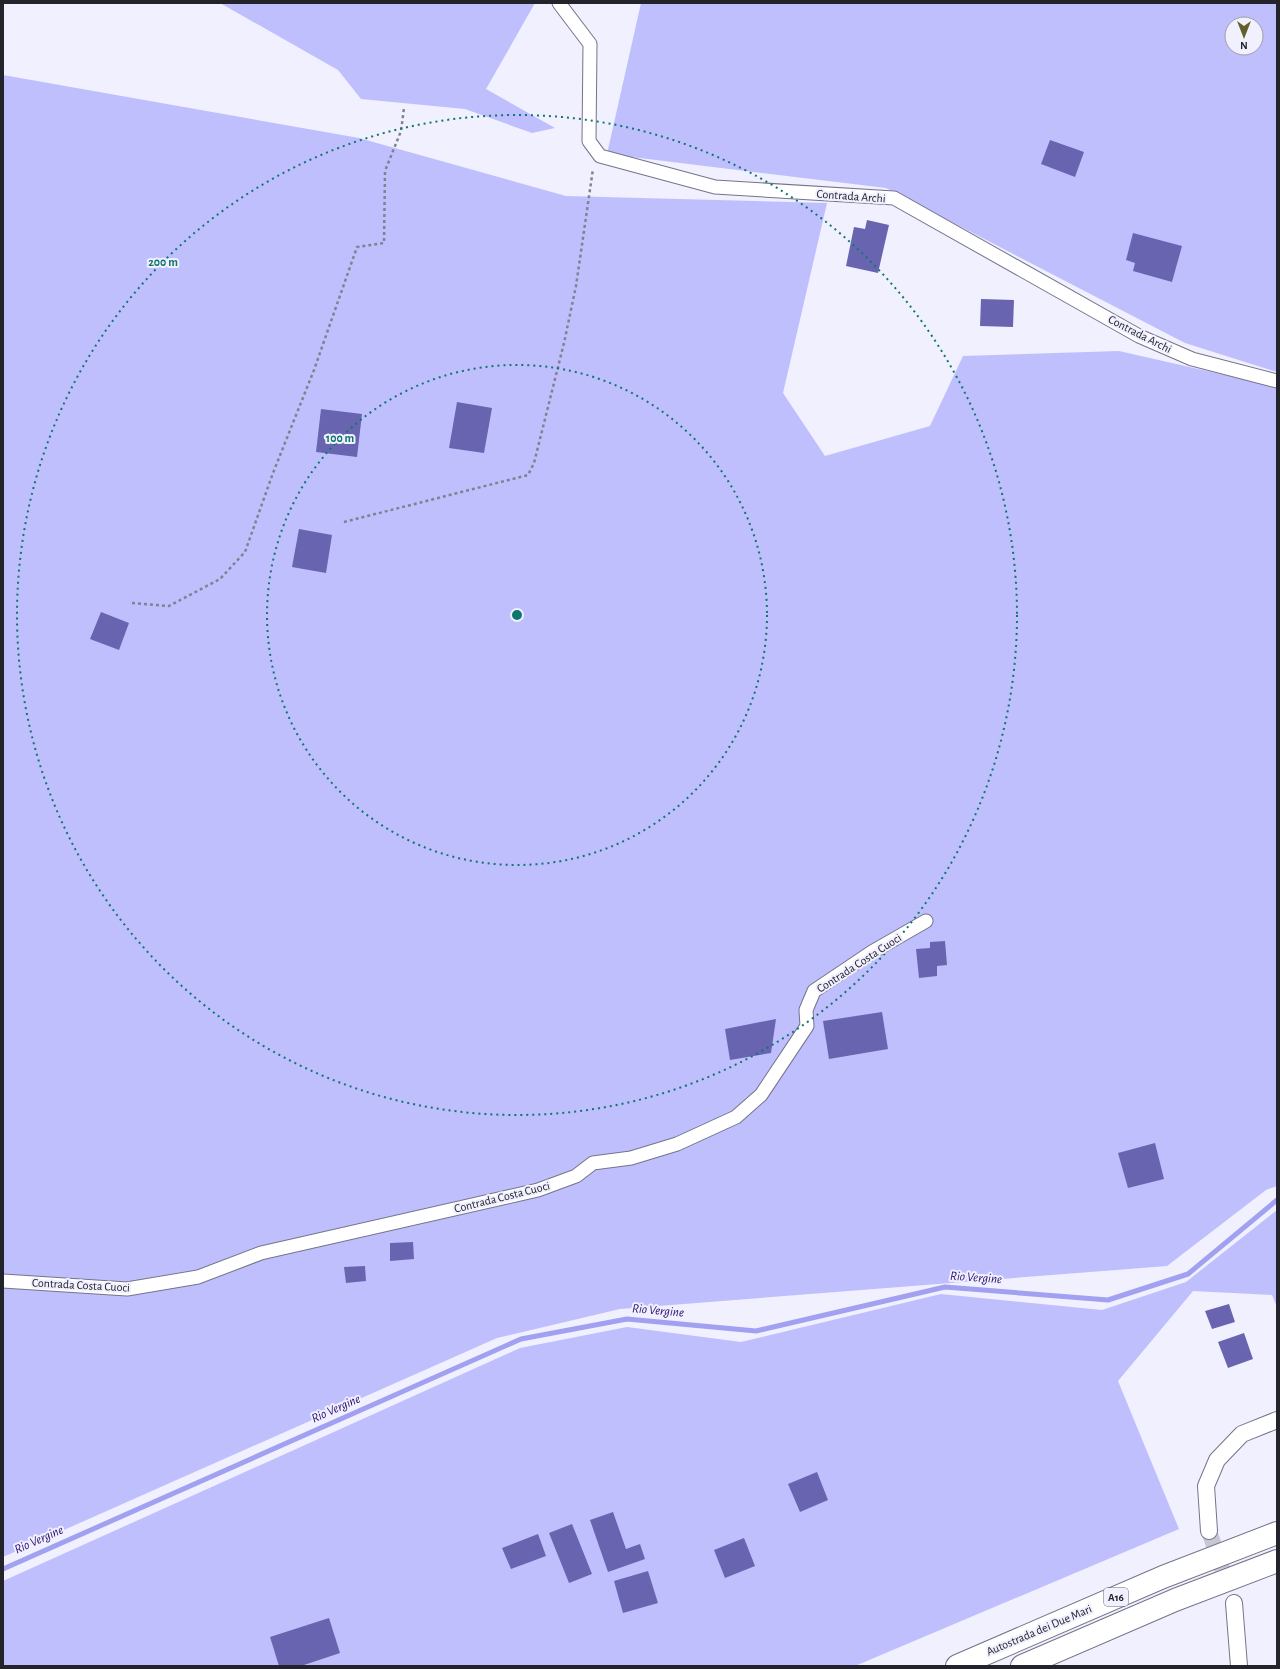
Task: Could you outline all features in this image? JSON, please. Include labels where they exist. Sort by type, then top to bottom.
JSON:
[{"type":"highway","name":"Autostrada dei Due Mari","points":[[957,1666],[1163,1577],[1277,1533]]},
{"type":"highway","name":"A16","points":[[1022,1666],[1175,1600],[1277,1562]]},
{"type":"street","name":"Contrada Archi","points":[[559,3],[590,44],[590,141],[600,156],[715,187],[894,198],[1139,336],[1192,359],[1277,381]]},
{"type":"street","name":"Contrada Costa Cuoci","points":[[3,1281],[127,1288],[198,1277],[261,1253],[538,1190],[576,1176],[593,1163],[631,1158],[677,1144],[736,1117],[761,1095],[807,1026],[806,1010],[814,991],[872,952],[926,921]]},
{"type":"street","points":[[1210,1531],[1206,1486],[1217,1460],[1242,1434],[1277,1420]]},
{"type":"street","points":[[1234,1603],[1239,1666]]},
{"type":"path","points":[[132,603],[169,606],[220,579],[245,552],[273,473],[314,370],[357,247],[384,243],[385,171],[401,131],[404,108]]},
{"type":"path","points":[[344,522],[528,475],[534,463],[564,343],[576,286],[594,162]]},
{"type":"shaded area","points":[[220,3],[535,3],[486,89],[555,128],[532,133],[465,109],[361,99],[338,70]]},
{"type":"shaded area","points":[[641,3],[1277,3],[1277,372],[1185,343],[886,188],[607,154]]},
{"type":"shaded area","points":[[3,75],[359,138],[566,196],[827,203],[783,393],[825,456],[930,426],[963,356],[1119,351],[1277,387],[1277,1186],[1266,1190],[1167,1266],[620,1309],[497,1338],[3,1557]]},
{"type":"shaded area","points":[[1277,1210],[1277,1307],[1272,1295],[1193,1291],[1118,1381],[1179,1529],[855,1666],[3,1666],[3,1581],[520,1348],[627,1327],[741,1342],[941,1294],[1102,1310],[1186,1282]]},
{"type":"building","points":[[1050,140],[1084,152],[1075,177],[1041,164]]},
{"type":"building","points":[[867,220],[889,225],[878,273],[846,266],[854,227],[865,229]]},
{"type":"building","points":[[1133,233],[1182,246],[1172,282],[1133,271],[1135,263],[1126,260]]},
{"type":"building","points":[[981,299],[1014,300],[1013,327],[980,326]]},
{"type":"building","points":[[457,402],[492,408],[484,453],[449,448]]},
{"type":"building","points":[[321,409],[362,414],[357,457],[316,452]]},
{"type":"building","points":[[299,529],[332,535],[326,573],[292,567]]},
{"type":"building","points":[[101,612],[129,623],[119,650],[90,639]]},
{"type":"building","points":[[945,941],[947,965],[937,966],[937,976],[919,978],[916,949],[930,948],[930,942]]},
{"type":"building","points":[[882,1012],[888,1049],[829,1059],[823,1021]]},
{"type":"building","points":[[776,1019],[771,1053],[730,1060],[725,1029]]},
{"type":"building","points":[[1155,1143],[1164,1179],[1128,1188],[1118,1153]]},
{"type":"building","points":[[413,1242],[414,1259],[390,1261],[390,1243]]},
{"type":"building","points":[[365,1266],[366,1281],[346,1283],[344,1267]]},
{"type":"building","points":[[1229,1304],[1235,1322],[1212,1329],[1205,1311]]},
{"type":"building","points":[[1244,1333],[1253,1359],[1228,1368],[1218,1342]]},
{"type":"building","points":[[817,1472],[828,1500],[800,1512],[788,1484]]},
{"type":"building","points":[[613,1512],[626,1549],[640,1544],[645,1559],[608,1572],[590,1520]]},
{"type":"building","points":[[572,1524],[592,1574],[569,1583],[549,1533]]},
{"type":"building","points":[[538,1534],[546,1556],[511,1569],[502,1548]]},
{"type":"building","points":[[744,1538],[755,1566],[725,1578],[714,1550]]},
{"type":"building","points":[[648,1571],[658,1603],[623,1613],[614,1581]]},
{"type":"building","points":[[329,1618],[340,1653],[301,1666],[279,1666],[270,1637]]},
{"type":"waterway","name":"Rio Vergine","points":[[3,1569],[521,1339],[627,1319],[756,1331],[945,1287],[1108,1300],[1188,1274],[1277,1200]]},
{"type":"tunnel","points":[[1209,1531],[1234,1603]]}]
